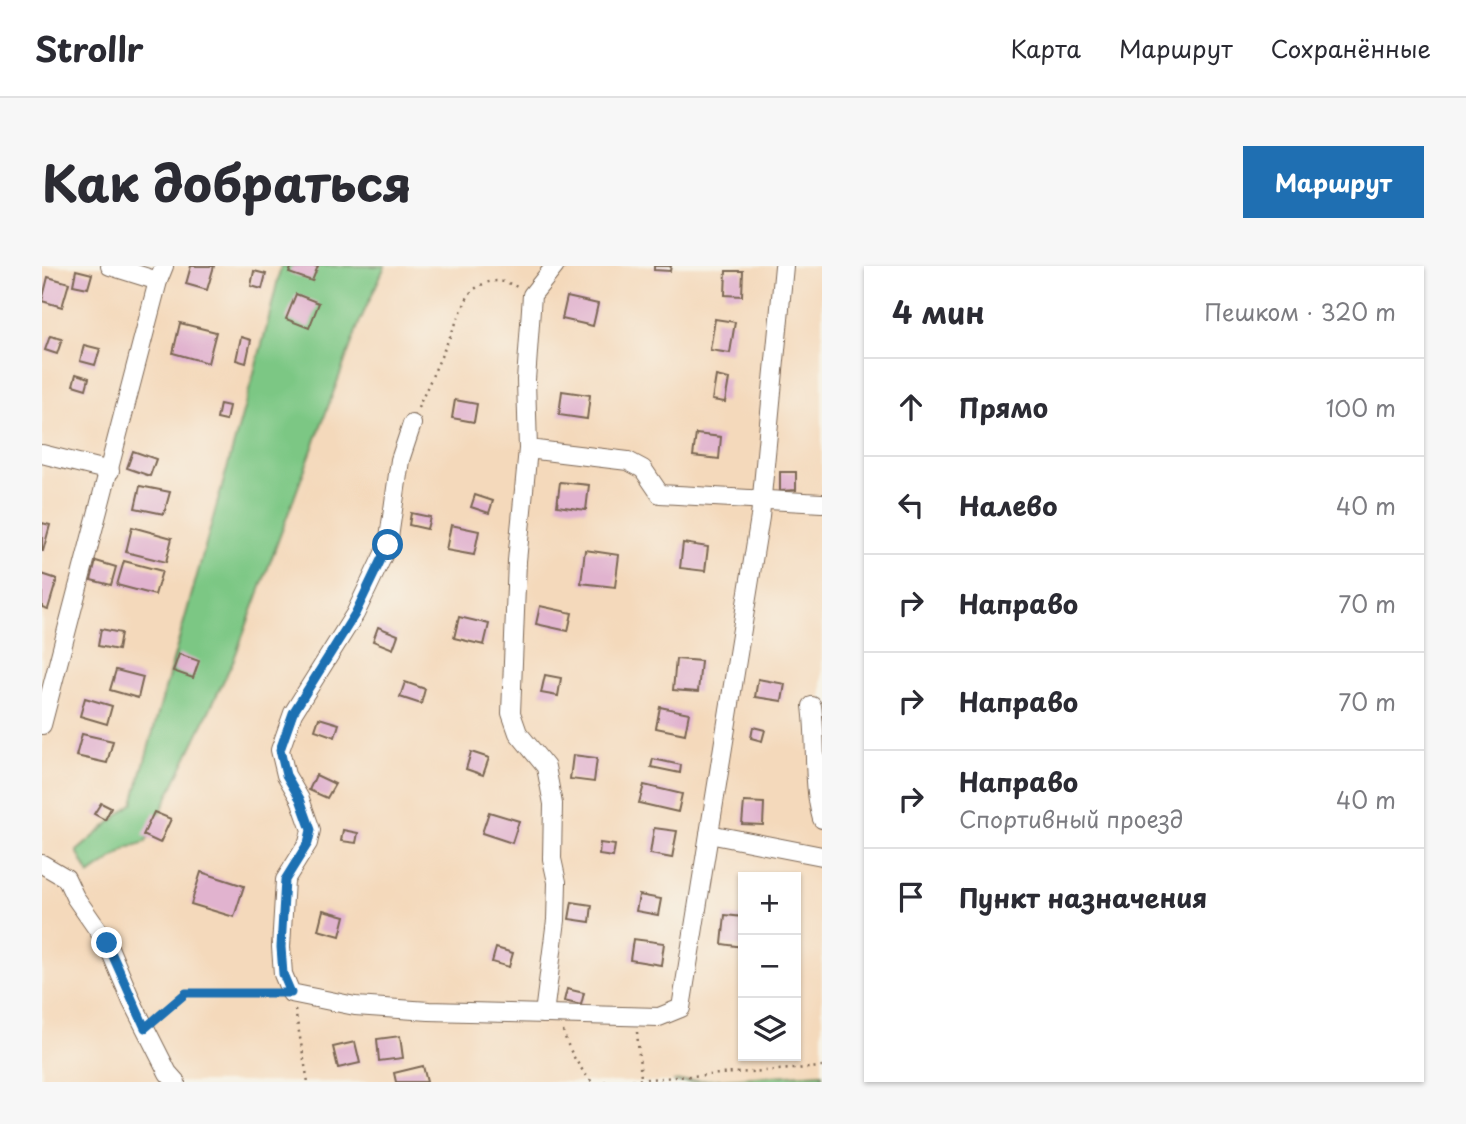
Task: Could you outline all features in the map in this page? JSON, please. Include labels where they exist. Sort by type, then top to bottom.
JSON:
[{"type":"street","points":[[42,725],[48,685],[110,471],[161,273],[110,266]]},
{"type":"street","points":[[544,1014],[556,920],[557,882],[552,859],[553,804],[546,767],[518,733],[511,713],[517,561],[528,449],[526,380],[532,295],[555,266]]},
{"type":"street","points":[[412,424],[400,460],[388,545],[355,614],[293,713],[280,750],[286,775],[300,799],[311,830],[308,843],[285,880],[281,947],[283,974],[291,993],[355,1006],[442,1012],[659,1017],[681,1008],[762,499],[785,266]]},
{"type":"street","points":[[528,449],[628,461],[643,469],[660,494],[822,503]]},
{"type":"street","points":[[42,454],[110,471]]},
{"type":"street","points":[[812,706],[816,734],[818,804],[822,820]]},
{"type":"street","points":[[709,835],[822,856]]},
{"type":"street","points":[[42,864],[66,878],[75,897],[107,943],[145,1028],[168,1073],[176,1082]]},
{"type":"path","points":[[412,424],[469,295],[480,283],[505,280],[532,295]]},
{"type":"path","points":[[145,1028],[186,993],[291,993],[308,1082]]},
{"type":"path","points":[[564,1014],[563,1031],[568,1048],[578,1066],[592,1082]]},
{"type":"path","points":[[638,1017],[637,1044],[641,1078]]},
{"type":"path","points":[[604,1082],[822,1067]]},
{"type":"green space","points":[[281,266],[385,266],[360,321],[234,659],[146,842],[128,848],[89,875],[77,851],[133,803],[266,330]]},
{"type":"green space","points":[[822,1073],[822,1082],[673,1082]]},
{"type":"building","points":[[191,266],[214,266],[207,290],[186,284]]},
{"type":"building","points":[[292,266],[318,266],[312,281],[289,273]]},
{"type":"building","points":[[654,266],[671,266],[670,271],[654,270]]},
{"type":"building","points":[[76,270],[92,274],[88,288],[73,285]]},
{"type":"building","points":[[254,271],[266,274],[262,289],[251,286]]},
{"type":"building","points":[[726,271],[743,271],[742,296],[725,295]]},
{"type":"building","points":[[48,277],[69,283],[62,307],[42,301]]},
{"type":"building","points":[[296,294],[319,303],[309,328],[286,319]]},
{"type":"building","points":[[567,297],[598,304],[593,326],[562,319]]},
{"type":"building","points":[[715,319],[735,322],[730,353],[710,350]]},
{"type":"building","points":[[180,323],[216,332],[208,363],[173,353]]},
{"type":"building","points":[[50,336],[62,339],[57,354],[45,350]]},
{"type":"building","points":[[241,337],[251,340],[246,363],[236,360]]},
{"type":"building","points":[[84,345],[100,349],[95,365],[80,361]]},
{"type":"building","points":[[76,374],[89,378],[86,389],[73,385]]},
{"type":"building","points":[[716,376],[729,379],[725,402],[712,400]]},
{"type":"building","points":[[562,391],[590,395],[587,419],[559,415]]},
{"type":"building","points":[[455,400],[477,404],[474,422],[452,418]]},
{"type":"building","points":[[220,404],[229,406],[226,421],[217,419]]},
{"type":"building","points":[[696,434],[721,437],[719,459],[693,456]]},
{"type":"building","points":[[133,451],[156,459],[150,476],[127,468]]},
{"type":"building","points":[[780,472],[796,472],[796,490],[780,491]]},
{"type":"building","points":[[560,482],[589,485],[586,510],[557,506]]},
{"type":"building","points":[[140,486],[170,492],[164,514],[135,508]]},
{"type":"building","points":[[475,495],[493,501],[489,513],[471,507]]},
{"type":"building","points":[[411,513],[430,517],[427,529],[409,525]]},
{"type":"building","points":[[42,523],[50,525],[43,551],[42,551]]},
{"type":"building","points":[[451,525],[479,531],[474,555],[446,550]]},
{"type":"building","points":[[132,527],[172,538],[166,562],[126,552]]},
{"type":"building","points":[[683,543],[708,547],[705,571],[680,568]]},
{"type":"building","points":[[585,550],[619,555],[615,587],[581,583]]},
{"type":"building","points":[[96,561],[116,567],[111,585],[91,580]]},
{"type":"building","points":[[124,561],[162,571],[155,595],[117,585]]},
{"type":"building","points":[[42,574],[57,579],[48,609],[42,607]]},
{"type":"building","points":[[540,606],[572,613],[568,631],[536,624]]},
{"type":"building","points":[[459,617],[489,624],[484,645],[454,638]]},
{"type":"building","points":[[378,627],[398,635],[393,649],[373,641]]},
{"type":"building","points":[[101,629],[121,633],[118,650],[98,646]]},
{"type":"building","points":[[179,654],[199,661],[193,678],[173,671]]},
{"type":"building","points":[[676,659],[701,661],[698,692],[673,690]]},
{"type":"building","points":[[116,670],[143,677],[138,698],[110,690]]},
{"type":"building","points":[[545,675],[561,678],[558,696],[541,693]]},
{"type":"building","points":[[758,679],[785,684],[782,701],[755,697]]},
{"type":"building","points":[[405,682],[425,689],[421,704],[400,697]]},
{"type":"building","points":[[85,698],[112,706],[107,724],[80,716]]},
{"type":"building","points":[[660,707],[689,713],[685,734],[656,728]]},
{"type":"building","points":[[319,718],[339,724],[335,737],[315,730]]},
{"type":"building","points":[[753,727],[765,730],[762,741],[751,738]]},
{"type":"building","points":[[82,734],[113,741],[107,763],[76,756]]},
{"type":"building","points":[[471,752],[489,758],[483,775],[466,769]]},
{"type":"building","points":[[573,755],[597,758],[594,782],[570,779]]},
{"type":"building","points":[[653,759],[681,765],[680,773],[651,767]]},
{"type":"building","points":[[316,775],[335,784],[327,798],[309,790]]},
{"type":"building","points":[[644,785],[682,794],[678,812],[639,803]]},
{"type":"building","points":[[744,802],[764,803],[763,825],[742,824]]},
{"type":"building","points":[[101,803],[111,808],[105,820],[94,814]]},
{"type":"building","points":[[154,812],[171,819],[160,843],[143,835]]},
{"type":"building","points":[[489,812],[519,821],[512,843],[482,833]]},
{"type":"building","points":[[654,828],[677,831],[672,858],[650,854]]},
{"type":"building","points":[[343,830],[358,833],[356,843],[341,841]]},
{"type":"building","points":[[600,843],[615,845],[613,857],[599,855]]},
{"type":"building","points":[[201,872],[244,886],[234,917],[191,904]]},
{"type":"building","points":[[639,895],[661,899],[658,915],[636,911]]},
{"type":"building","points":[[572,902],[592,905],[590,922],[569,919]]},
{"type":"building","points":[[323,910],[345,916],[340,936],[318,930]]},
{"type":"building","points":[[725,915],[738,916],[738,946],[722,944]]},
{"type":"building","points":[[633,939],[664,943],[661,965],[630,960]]},
{"type":"building","points":[[496,948],[513,953],[509,967],[492,962]]},
{"type":"building","points":[[567,989],[584,993],[581,1005],[564,1001]]},
{"type":"building","points":[[400,1036],[403,1058],[379,1061],[377,1039]]},
{"type":"building","points":[[355,1042],[360,1063],[338,1068],[333,1047]]},
{"type":"building","points":[[423,1066],[427,1082],[396,1082],[394,1073]]},
{"type":"route","points":[[107,943],[145,1028],[186,993],[291,993],[283,974],[281,947],[285,880],[299,861],[311,830],[300,799],[286,775],[280,750],[293,713],[355,614],[388,545]]}]
